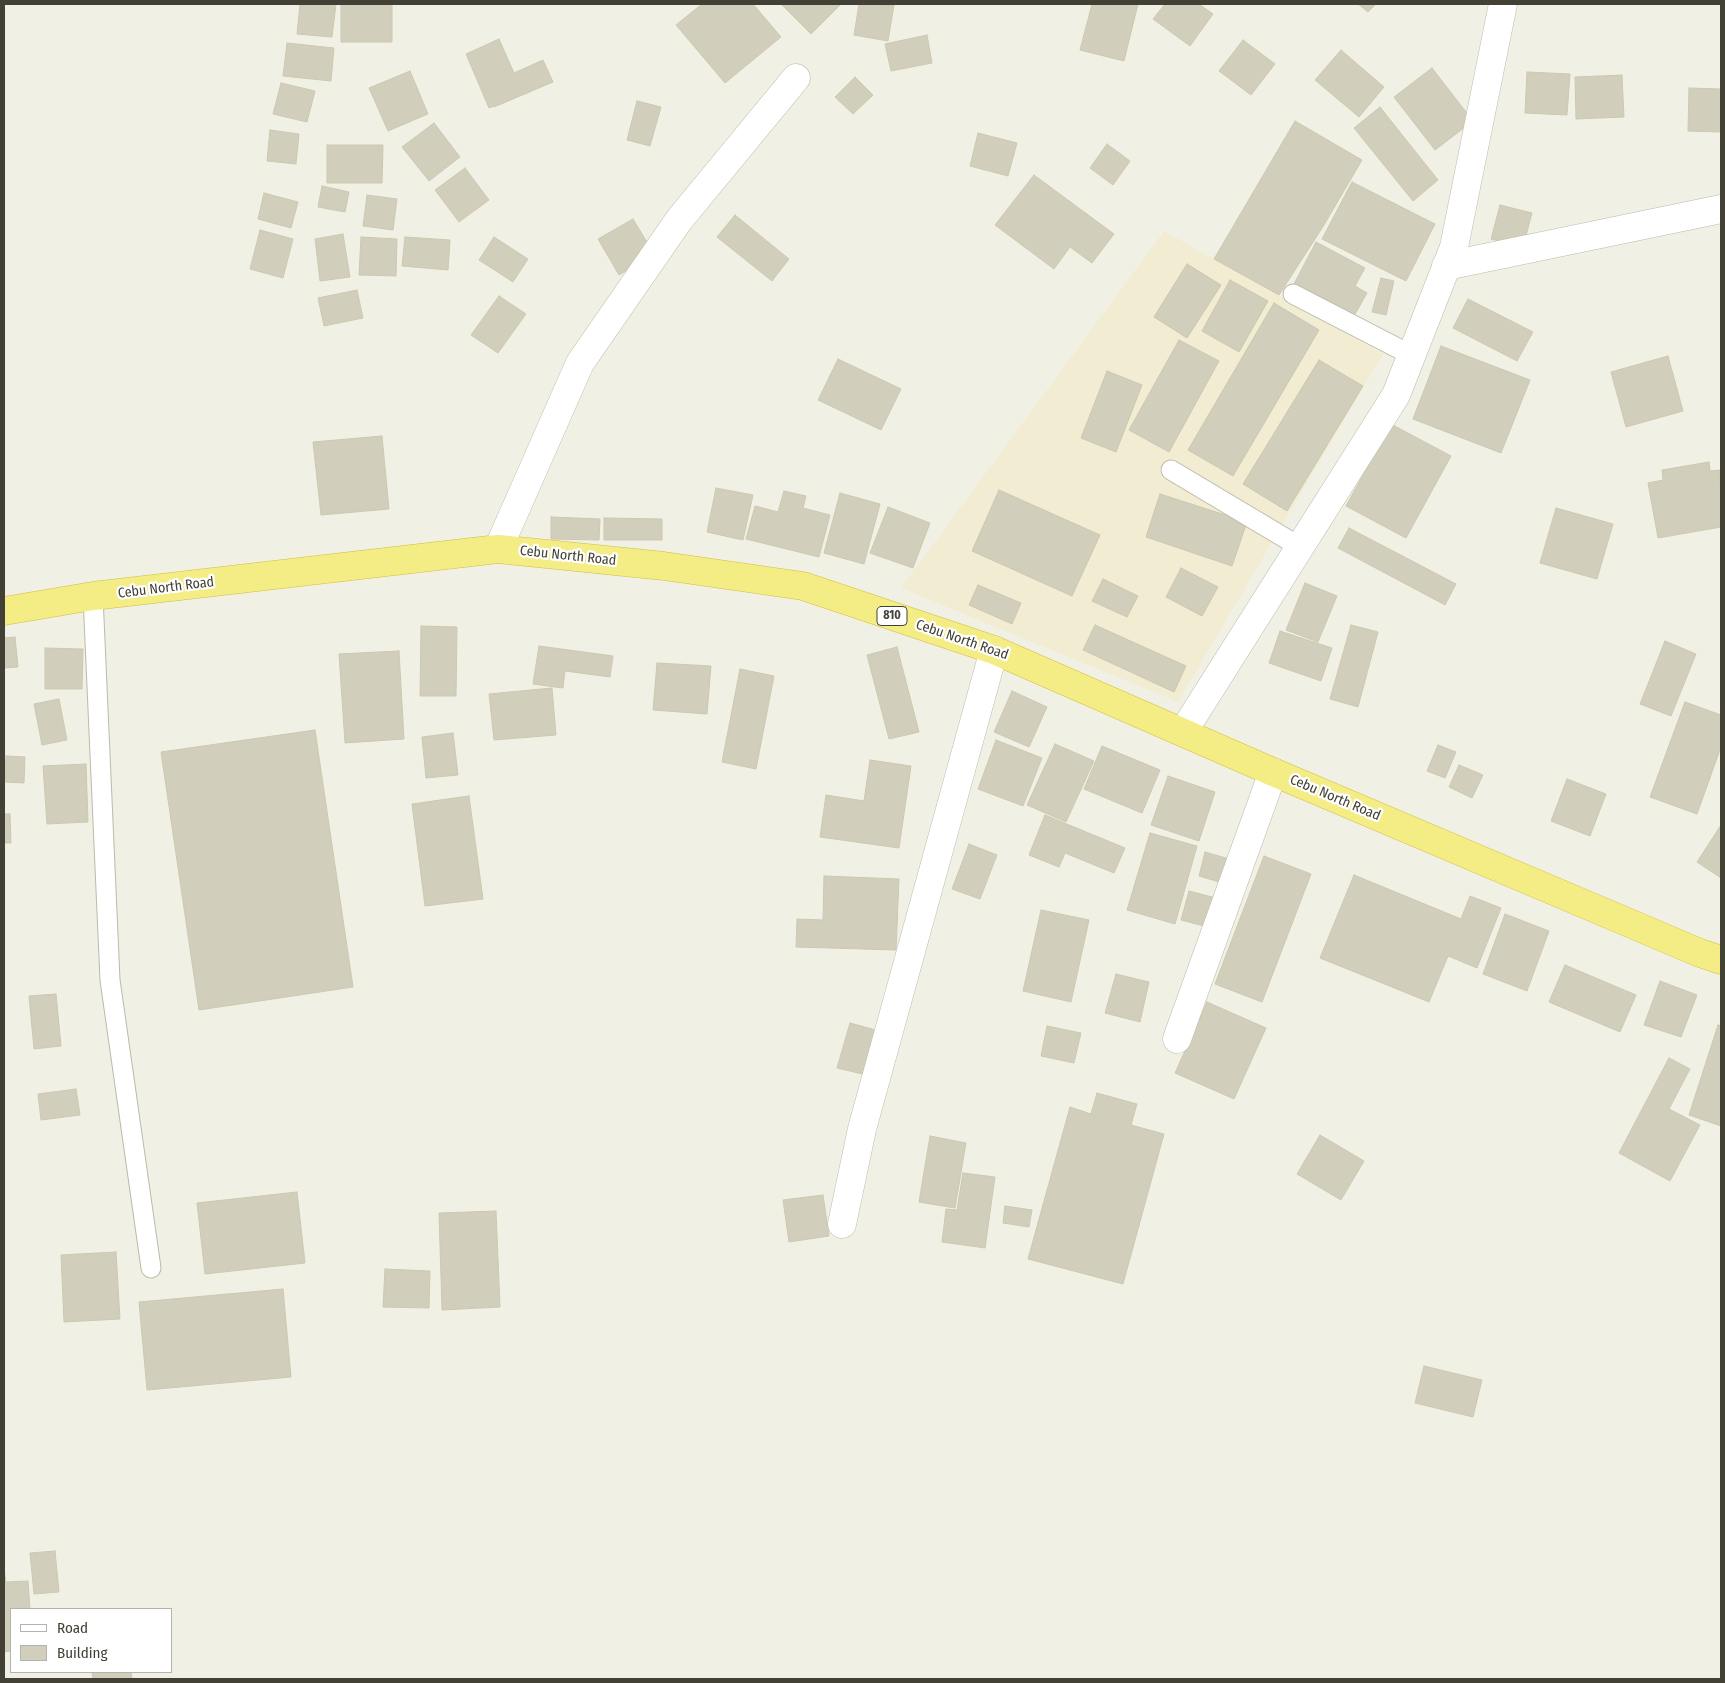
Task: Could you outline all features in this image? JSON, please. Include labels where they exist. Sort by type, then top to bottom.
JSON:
[{"type":"highway","name":"Cebu North Road","points":[[4,611],[93,596],[498,549],[664,566],[803,586],[994,650],[1273,772],[1721,960]]},
{"type":"street","points":[[1183,732],[1396,395],[1454,247],[1503,4]]},
{"type":"street","points":[[498,549],[580,363],[679,220],[796,78]]},
{"type":"street","points":[[1446,266],[1721,209]]},
{"type":"street","points":[[842,1224],[862,1129],[994,650]]},
{"type":"street","points":[[1177,1039],[1273,772]]},
{"type":"lane","points":[[1293,294],[1411,355]]},
{"type":"lane","points":[[1171,470],[1300,546]]},
{"type":"lane","points":[[93,596],[110,980],[151,1268]]},
{"type":"shaded area","points":[[1164,231],[1383,354],[1178,702],[901,588]]},
{"type":"building","points":[[300,4],[336,4],[332,37],[297,34]]},
{"type":"building","points":[[341,4],[392,4],[392,42],[341,42]]},
{"type":"building","points":[[702,4],[753,4],[781,37],[725,83],[676,25]]},
{"type":"building","points":[[781,4],[841,4],[811,34]]},
{"type":"building","points":[[859,4],[894,5],[888,41],[854,35]]},
{"type":"building","points":[[1092,4],[1138,4],[1124,61],[1080,50]]},
{"type":"building","points":[[1165,4],[1199,4],[1213,14],[1190,46],[1153,19]]},
{"type":"building","points":[[1358,4],[1376,4],[1368,12]]},
{"type":"building","points":[[927,35],[932,63],[891,71],[885,44]]},
{"type":"building","points":[[499,39],[514,73],[543,60],[553,82],[489,108],[466,54]]},
{"type":"building","points":[[1243,40],[1275,64],[1251,95],[1219,71]]},
{"type":"building","points":[[287,43],[334,48],[331,81],[283,76]]},
{"type":"building","points":[[1341,50],[1384,87],[1359,117],[1315,80]]},
{"type":"building","points":[[1432,68],[1473,121],[1435,150],[1394,97]]},
{"type":"building","points":[[410,71],[428,114],[388,131],[369,88]]},
{"type":"building","points":[[1527,72],[1570,74],[1567,115],[1525,113]]},
{"type":"building","points":[[1622,75],[1624,117],[1576,119],[1575,77]]},
{"type":"building","points":[[855,77],[873,95],[853,114],[835,97]]},
{"type":"building","points":[[281,83],[315,91],[307,122],[273,114]]},
{"type":"building","points":[[1689,88],[1721,89],[1721,132],[1688,131]]},
{"type":"building","points":[[637,101],[661,107],[650,146],[627,140]]},
{"type":"building","points":[[1380,107],[1438,180],[1413,201],[1354,128]]},
{"type":"building","points":[[1295,121],[1362,160],[1324,225],[1279,295],[1214,259]]},
{"type":"building","points":[[434,123],[460,157],[429,181],[402,147]]},
{"type":"building","points":[[270,130],[299,134],[296,164],[267,161]]},
{"type":"building","points":[[978,133],[1017,143],[1008,176],[970,166]]},
{"type":"building","points":[[1107,144],[1130,161],[1113,185],[1090,168]]},
{"type":"building","points":[[327,145],[383,145],[382,183],[327,183]]},
{"type":"building","points":[[465,168],[489,200],[459,222],[435,190]]},
{"type":"building","points":[[1034,175],[1114,234],[1092,263],[1070,247],[1054,269],[995,225]]},
{"type":"building","points":[[1352,182],[1435,224],[1406,281],[1322,239]]},
{"type":"building","points":[[322,186],[349,192],[345,212],[318,207]]},
{"type":"building","points":[[264,193],[298,202],[291,228],[258,219]]},
{"type":"building","points":[[367,195],[397,199],[393,230],[363,226]]},
{"type":"building","points":[[1500,205],[1532,213],[1523,247],[1491,239]]},
{"type":"building","points":[[735,215],[789,259],[772,281],[717,237]]},
{"type":"building","points":[[633,219],[654,254],[619,275],[598,239]]},
{"type":"building","points":[[260,230],[293,239],[283,278],[250,269]]},
{"type":"building","points":[[343,234],[350,277],[320,281],[315,239]]},
{"type":"building","points":[[361,237],[397,239],[396,276],[359,275]]},
{"type":"building","points":[[405,237],[450,240],[448,270],[402,266]]},
{"type":"building","points":[[494,237],[528,259],[513,282],[479,260]]},
{"type":"building","points":[[1316,242],[1365,268],[1355,286],[1367,293],[1354,316],[1294,284]]},
{"type":"building","points":[[1187,264],[1221,285],[1187,338],[1154,317]]},
{"type":"building","points":[[1381,278],[1394,281],[1386,315],[1372,312]]},
{"type":"building","points":[[1230,280],[1268,301],[1239,352],[1202,331]]},
{"type":"building","points":[[357,290],[363,318],[324,326],[318,298]]},
{"type":"building","points":[[499,296],[526,314],[498,353],[471,335]]},
{"type":"building","points":[[1468,299],[1533,332],[1517,361],[1453,328]]},
{"type":"building","points":[[1274,303],[1319,330],[1233,476],[1188,450]]},
{"type":"building","points":[[1179,340],[1219,361],[1169,452],[1129,430]]},
{"type":"building","points":[[1441,346],[1530,380],[1501,453],[1413,419]]},
{"type":"building","points":[[1668,356],[1683,411],[1626,427],[1611,372]]},
{"type":"building","points":[[838,359],[901,389],[881,430],[818,400]]},
{"type":"building","points":[[1319,360],[1363,386],[1287,511],[1243,484]]},
{"type":"building","points":[[1107,371],[1142,385],[1116,452],[1081,438]]},
{"type":"building","points":[[1391,424],[1451,456],[1406,538],[1346,506]]},
{"type":"building","points":[[382,436],[389,509],[321,515],[313,442]]},
{"type":"building","points":[[1709,462],[1710,471],[1720,470],[1721,527],[1658,538],[1648,483],[1663,480],[1662,470]]},
{"type":"building","points":[[716,488],[753,495],[743,540],[707,532]]},
{"type":"building","points":[[999,490],[1100,535],[1072,596],[972,551]]},
{"type":"building","points":[[784,491],[806,496],[803,508],[830,515],[819,557],[746,539],[755,506],[778,512]]},
{"type":"building","points":[[840,493],[880,504],[864,564],[824,553]]},
{"type":"building","points":[[1160,494],[1247,522],[1232,566],[1146,537]]},
{"type":"building","points":[[888,507],[930,523],[913,568],[870,553]]},
{"type":"building","points":[[1556,508],[1613,524],[1597,579],[1540,563]]},
{"type":"building","points":[[551,517],[600,519],[599,540],[551,539]]},
{"type":"building","points":[[604,518],[662,519],[662,540],[604,540]]},
{"type":"building","points":[[1349,528],[1456,584],[1445,605],[1338,548]]},
{"type":"building","points":[[1181,568],[1218,587],[1202,616],[1166,597]]},
{"type":"building","points":[[1103,579],[1138,596],[1127,617],[1092,601]]},
{"type":"building","points":[[1305,583],[1337,596],[1318,642],[1286,630]]},
{"type":"building","points":[[978,585],[1021,603],[1012,624],[969,605]]},
{"type":"building","points":[[1095,625],[1186,666],[1174,692],[1083,650]]},
{"type":"building","points":[[1351,625],[1378,632],[1358,707],[1330,699]]},
{"type":"building","points":[[421,626],[457,627],[456,696],[420,696]]},
{"type":"building","points":[[1280,631],[1332,648],[1321,681],[1269,663]]},
{"type":"building","points":[[15,637],[18,667],[4,668],[4,638]]},
{"type":"building","points":[[1665,641],[1696,654],[1671,716],[1640,704]]},
{"type":"building","points":[[539,646],[613,656],[610,677],[565,671],[563,688],[533,684]]},
{"type":"building","points":[[897,647],[919,732],[889,739],[867,655]]},
{"type":"building","points":[[45,648],[83,649],[82,689],[45,689]]},
{"type":"building","points":[[399,651],[404,739],[345,743],[339,654]]},
{"type":"building","points":[[657,663],[711,666],[707,714],[653,710]]},
{"type":"building","points":[[740,669],[774,676],[756,769],[722,762]]},
{"type":"building","points":[[552,688],[556,735],[494,740],[489,694]]},
{"type":"building","points":[[1012,691],[1047,707],[1029,747],[994,732]]},
{"type":"building","points":[[59,699],[67,740],[42,745],[34,704]]},
{"type":"building","points":[[1685,702],[1721,715],[1721,747],[1697,814],[1650,797]]},
{"type":"building","points":[[315,730],[353,987],[199,1010],[161,752]]},
{"type":"building","points":[[453,733],[458,775],[426,778],[422,737]]},
{"type":"building","points":[[996,740],[1042,758],[1023,806],[978,789]]},
{"type":"building","points":[[1055,744],[1094,761],[1066,822],[1027,805]]},
{"type":"building","points":[[1438,745],[1456,752],[1445,778],[1427,771]]},
{"type":"building","points":[[1102,746],[1160,770],[1142,813],[1084,789]]},
{"type":"building","points":[[6,756],[25,757],[24,783],[5,782]]},
{"type":"building","points":[[870,760],[911,766],[899,848],[820,837],[826,795],[864,801]]},
{"type":"building","points":[[86,764],[88,822],[47,824],[43,766]]},
{"type":"building","points":[[1459,765],[1483,775],[1472,798],[1449,787]]},
{"type":"building","points":[[1168,776],[1215,792],[1199,841],[1151,825]]},
{"type":"building","points":[[1567,779],[1606,794],[1590,836],[1551,821]]},
{"type":"building","points":[[469,796],[483,899],[425,906],[412,804]]},
{"type":"building","points":[[4,814],[10,814],[11,843],[4,843]]},
{"type":"building","points":[[1045,815],[1125,848],[1114,873],[1065,853],[1059,867],[1029,855]]},
{"type":"building","points":[[1721,825],[1721,878],[1697,862]]},
{"type":"building","points":[[1150,833],[1197,846],[1175,924],[1127,910]]},
{"type":"building","points":[[969,844],[997,855],[980,899],[952,889]]},
{"type":"building","points":[[1205,852],[1233,860],[1226,884],[1199,876]]},
{"type":"building","points":[[1264,856],[1311,874],[1262,1002],[1215,984]]},
{"type":"building","points":[[1354,875],[1461,919],[1470,896],[1501,908],[1477,968],[1448,956],[1429,1002],[1320,958]]},
{"type":"building","points":[[824,876],[899,879],[896,950],[796,947],[797,919],[823,920]]},
{"type":"building","points":[[1189,891],[1216,898],[1208,927],[1181,920]]},
{"type":"building","points":[[1041,910],[1089,920],[1071,1002],[1023,991]]},
{"type":"building","points":[[1505,914],[1549,931],[1527,991],[1483,974]]},
{"type":"building","points":[[1565,965],[1636,995],[1620,1032],[1549,1002]]},
{"type":"building","points":[[1116,974],[1149,982],[1140,1022],[1105,1013]]},
{"type":"building","points":[[1660,981],[1697,995],[1681,1037],[1644,1025]]},
{"type":"building","points":[[56,994],[61,1046],[34,1049],[29,996]]},
{"type":"building","points":[[1207,1002],[1266,1028],[1234,1099],[1175,1073]]},
{"type":"building","points":[[850,1023],[883,1032],[871,1076],[837,1068]]},
{"type":"building","points":[[1718,1025],[1721,1026],[1721,1126],[1689,1115]]},
{"type":"building","points":[[1047,1026],[1081,1033],[1074,1063],[1041,1056]]},
{"type":"building","points":[[1669,1058],[1690,1069],[1669,1109],[1700,1125],[1670,1181],[1619,1153]]},
{"type":"building","points":[[76,1089],[80,1115],[41,1120],[38,1094]]},
{"type":"building","points":[[1097,1093],[1137,1104],[1131,1125],[1164,1134],[1123,1284],[1028,1259],[1070,1107],[1091,1114]]},
{"type":"building","points":[[1320,1135],[1364,1161],[1341,1200],[1297,1174]]},
{"type":"building","points":[[930,1136],[966,1143],[955,1208],[919,1202]]},
{"type":"building","points":[[963,1173],[995,1177],[985,1248],[942,1242],[946,1209],[957,1210]]},
{"type":"building","points":[[297,1192],[305,1263],[205,1274],[197,1203]]},
{"type":"building","points":[[823,1195],[829,1236],[789,1242],[783,1200]]},
{"type":"building","points":[[1005,1206],[1032,1210],[1029,1227],[1003,1223]]},
{"type":"building","points":[[496,1211],[500,1307],[442,1310],[439,1213]]},
{"type":"building","points":[[116,1252],[120,1319],[64,1322],[61,1255]]},
{"type":"building","points":[[385,1269],[430,1271],[429,1308],[383,1307]]},
{"type":"building","points":[[283,1289],[291,1377],[147,1390],[139,1302]]},
{"type":"building","points":[[1424,1366],[1482,1380],[1473,1417],[1415,1403]]},
{"type":"building","points":[[55,1551],[59,1592],[34,1594],[30,1553]]},
{"type":"building","points":[[4,1569],[6,1582],[28,1581],[30,1608],[10,1608],[10,1651],[4,1652]]},
{"type":"building","points":[[92,1673],[131,1673],[132,1679],[93,1679]]}]
